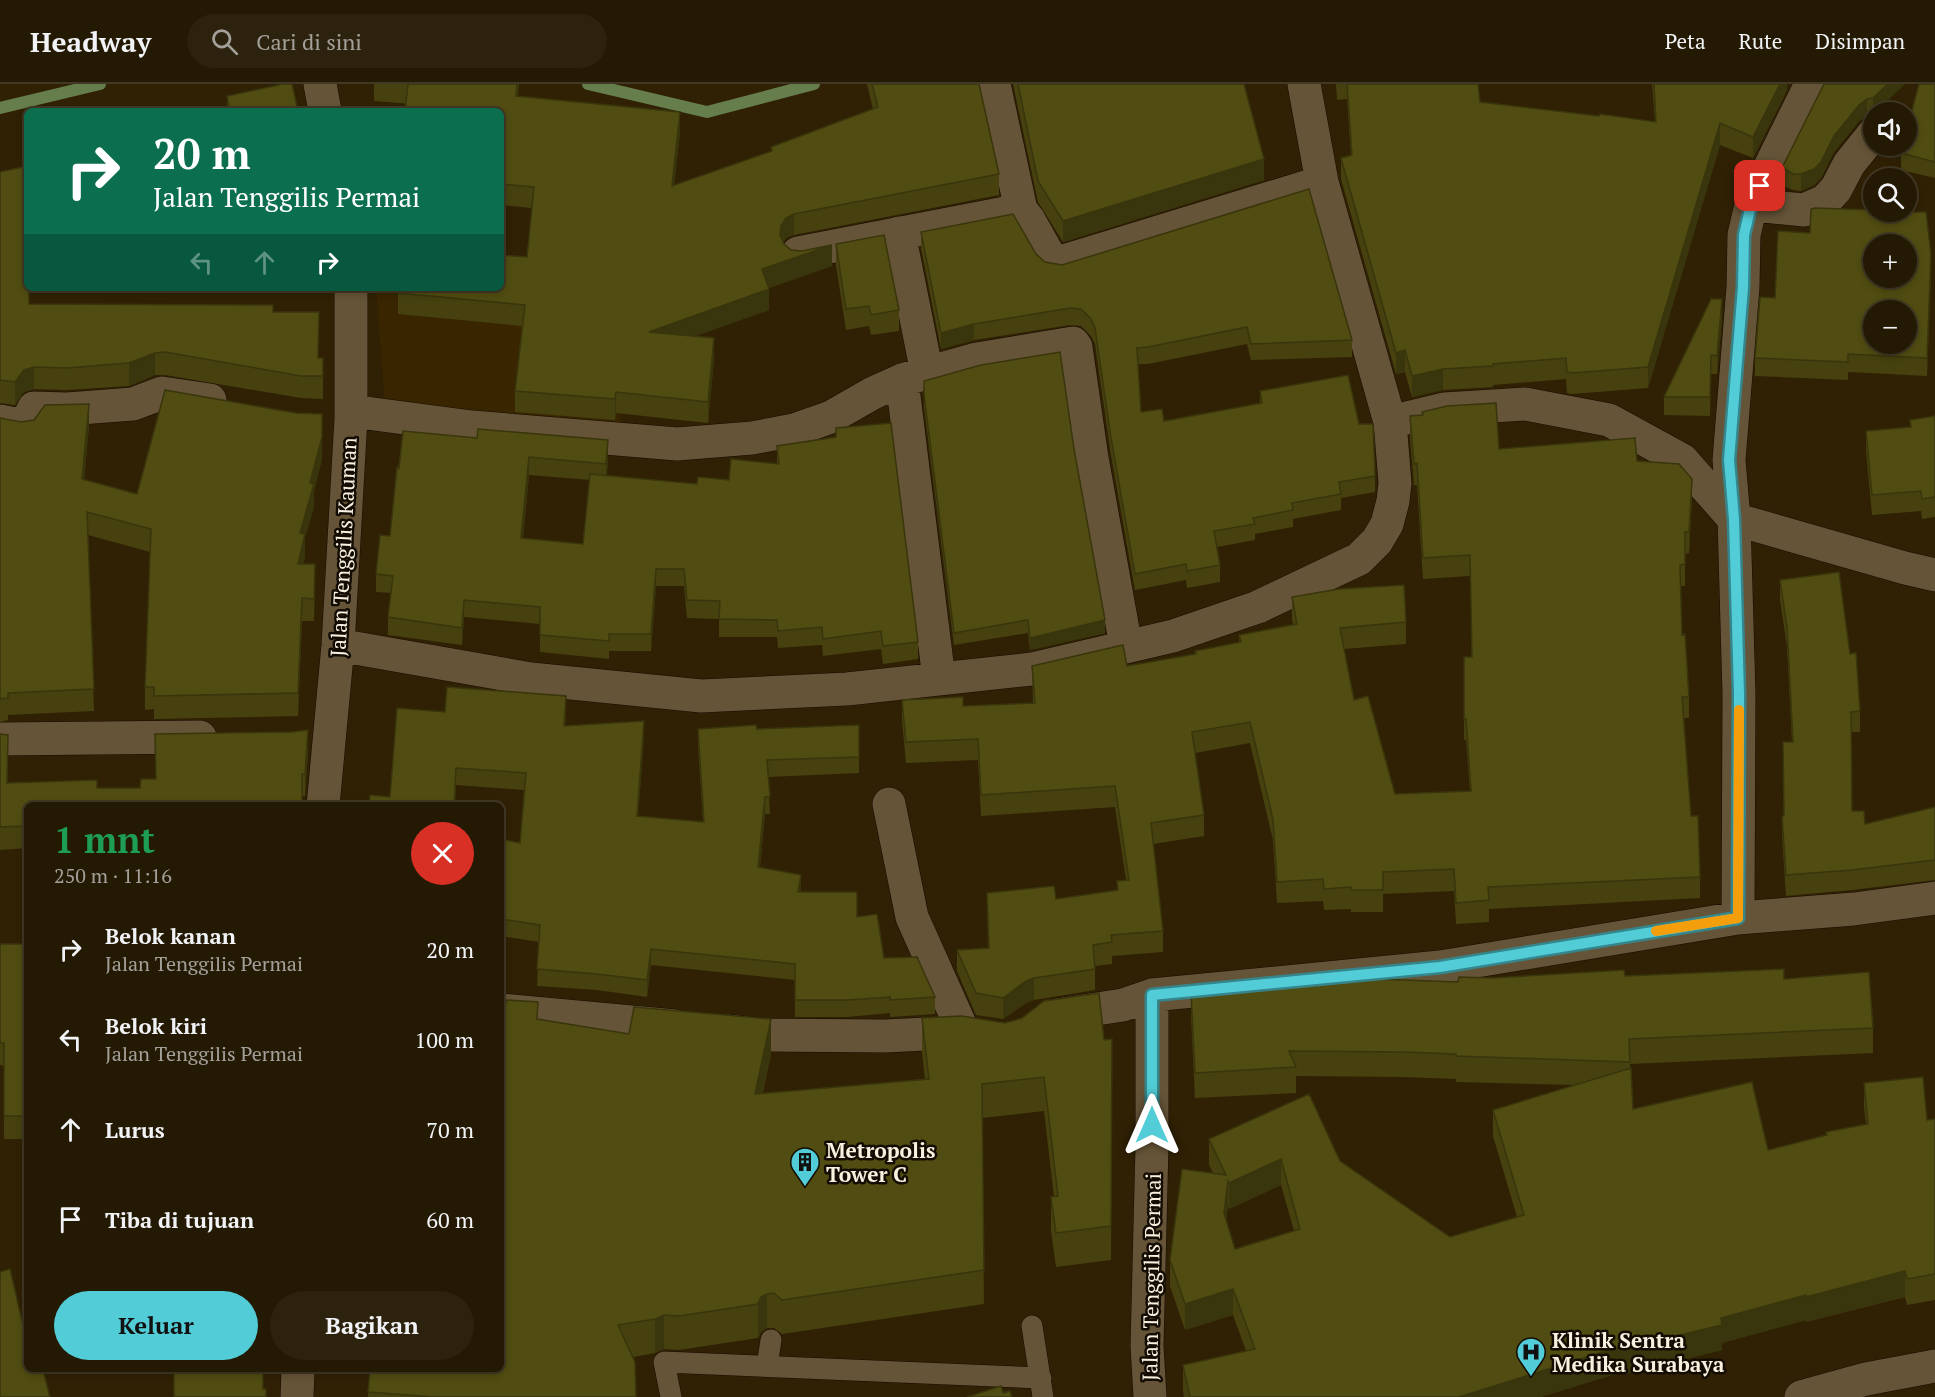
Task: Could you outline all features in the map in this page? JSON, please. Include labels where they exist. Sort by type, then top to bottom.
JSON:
[{"type":"street","points":[[320,84],[324,108]]},
{"type":"street","points":[[994,84],[1021,210],[1052,261],[1057,263],[1322,182]]},
{"type":"street","points":[[338,645],[531,679],[701,696],[847,689],[1032,669],[1173,636],[1258,607],[1359,559],[1377,541],[1387,524],[1393,501],[1395,483],[1390,422],[1322,182],[1304,84]]},
{"type":"street","points":[[1738,918],[1739,694],[1734,519],[1729,460],[1743,287],[1744,235],[1751,205],[1807,92],[1814,84]]},
{"type":"street","points":[[1751,205],[1804,210],[1825,201],[1836,189],[1849,164],[1863,147]]},
{"type":"street","points":[[798,253],[1021,210]]},
{"type":"street","points":[[899,233],[914,376],[939,679]]},
{"type":"street","name":"Jalan Tenggilis Kauman","points":[[323,802],[316,732],[338,645],[340,416],[351,291]]},
{"type":"street","points":[[340,416],[677,444],[752,438],[794,430],[831,417],[873,393],[914,376],[977,359],[1072,344],[1075,345],[1092,458],[1126,646]]},
{"type":"street","points":[[0,421],[25,426],[34,408],[67,409],[133,404],[162,393],[237,406]]},
{"type":"street","points":[[1390,422],[1444,409],[1525,404],[1609,420],[1682,460],[1734,519],[1935,575]]},
{"type":"street","points":[[0,739],[235,737]]},
{"type":"street","points":[[890,804],[912,918],[963,1031]]},
{"type":"street","points":[[1030,1021],[1044,1016],[1123,1005],[1152,995],[1440,967],[1738,918],[1854,909],[1935,898]]},
{"type":"street","name":"Jalan Tenggilis Permai","points":[[1150,1397],[1146,1346],[1152,1146],[1152,995]]},
{"type":"street","points":[[504,1010],[764,1035],[885,1036],[963,1031],[995,1039]]},
{"type":"street","points":[[1801,1397],[1866,1379],[1935,1366]]},
{"type":"street","points":[[297,1397],[298,1372]]},
{"type":"lane","points":[[671,1397],[664,1362],[767,1366],[1042,1388],[1032,1326]]},
{"type":"lane","points":[[767,1366],[771,1340]]},
{"type":"shaded area","points":[[504,289],[629,320],[619,430],[385,407],[376,291],[504,291]]},
{"type":"building","points":[[292,84],[297,108],[229,108],[227,96]]},
{"type":"building","points":[[408,84],[517,84],[516,96],[680,112],[672,186],[772,151],[771,147],[878,107],[872,84],[979,84],[999,174],[794,214],[786,218],[781,226],[780,235],[784,244],[791,250],[802,251],[832,245],[762,269],[769,289],[649,332],[714,338],[708,402],[616,392],[615,399],[515,391],[525,305],[398,293],[398,291],[504,291],[504,255],[527,257],[534,187],[504,184],[504,108],[405,108]]},
{"type":"building","points":[[1018,84],[1244,84],[1264,159],[1063,221],[1038,181]]},
{"type":"building","points":[[1347,84],[1478,84],[1480,102],[1656,122],[1654,84],[1780,84],[1753,137],[1720,123],[1648,367],[1572,373],[1567,372],[1566,358],[1443,369],[1412,376],[1405,350],[1396,353],[1341,158],[1352,155]]},
{"type":"building","points":[[1824,84],[1888,84],[1873,98],[1859,105],[1834,136],[1821,162],[1814,169],[1801,174],[1793,174],[1782,168]]},
{"type":"building","points":[[1919,84],[1935,84],[1935,162],[1912,156],[1917,156],[1917,102],[1914,102]]},
{"type":"building","points":[[24,167],[24,291],[29,291],[29,304],[273,305],[273,312],[319,312],[318,358],[323,358],[323,376],[301,376],[165,352],[155,353],[129,363],[67,368],[34,367],[24,370],[15,382],[0,380],[0,172]]},
{"type":"building","points":[[1309,189],[1352,340],[1251,344],[1247,327],[1137,348],[1141,412],[1162,409],[1164,421],[1262,403],[1260,391],[1348,375],[1359,424],[1373,424],[1375,476],[1339,482],[1341,494],[1292,503],[1293,510],[1253,518],[1255,524],[1214,531],[1220,565],[1187,571],[1186,564],[1135,574],[1111,438],[1095,328],[1091,319],[1081,309],[1070,308],[974,324],[941,333],[921,232],[1013,214],[1036,254],[1045,262],[1062,265]]},
{"type":"building","points":[[1815,208],[1863,210],[1863,222],[1917,222],[1917,212],[1926,212],[1931,254],[1927,358],[1848,354],[1848,362],[1755,358],[1760,297],[1775,298],[1778,231],[1810,233],[1811,209]]},
{"type":"building","points":[[884,235],[899,310],[871,315],[869,306],[846,309],[836,244]]},
{"type":"building","points":[[1712,297],[1712,299],[1722,299],[1717,356],[1711,355],[1710,397],[1664,397]]},
{"type":"building","points":[[1060,352],[1074,449],[1105,620],[1030,638],[1028,620],[954,633],[924,381],[981,365]]},
{"type":"building","points":[[165,390],[296,413],[322,414],[322,437],[310,483],[314,484],[300,533],[305,534],[298,564],[315,564],[314,599],[302,598],[298,693],[154,696],[154,687],[145,687],[151,529],[87,512],[94,689],[8,693],[8,698],[0,699],[0,418],[21,422],[34,420],[45,405],[89,404],[82,479],[137,494]]},
{"type":"building","points":[[1496,403],[1499,449],[1635,438],[1637,461],[1679,464],[1692,479],[1689,532],[1685,532],[1685,564],[1680,565],[1682,635],[1685,634],[1689,697],[1682,697],[1691,816],[1698,816],[1700,877],[1488,887],[1489,900],[1456,903],[1454,869],[1383,872],[1383,890],[1351,890],[1351,887],[1324,889],[1323,879],[1277,882],[1273,819],[1250,722],[1192,732],[1204,815],[1151,823],[1163,931],[1111,935],[1112,942],[1093,945],[1095,969],[1034,978],[1026,981],[1003,998],[976,993],[957,950],[989,948],[987,893],[1054,886],[1056,899],[1118,890],[1117,881],[1129,880],[1115,786],[981,795],[978,739],[906,742],[902,700],[963,697],[963,706],[1035,703],[1032,666],[1123,645],[1127,666],[1196,654],[1195,651],[1241,642],[1239,635],[1297,624],[1292,597],[1339,589],[1404,585],[1406,622],[1340,628],[1354,700],[1368,696],[1395,794],[1471,791],[1466,719],[1464,719],[1464,657],[1472,657],[1470,555],[1423,558],[1417,463],[1414,464],[1410,416],[1423,415],[1422,412],[1447,406]]},
{"type":"building","points":[[1935,416],[1935,497],[1922,499],[1921,491],[1872,495],[1866,431],[1911,427],[1910,420]]},
{"type":"building","points":[[891,423],[918,642],[883,646],[881,631],[823,639],[822,627],[778,631],[777,620],[719,619],[720,601],[687,600],[684,569],[656,569],[651,634],[609,634],[609,641],[540,635],[540,607],[464,600],[462,628],[388,617],[393,576],[376,574],[380,535],[390,536],[403,431],[477,438],[478,429],[608,440],[606,464],[529,457],[521,538],[583,544],[590,474],[697,484],[698,477],[729,480],[731,459],[779,464],[777,446],[836,437],[836,428]]},
{"type":"building","points":[[1839,572],[1850,654],[1856,653],[1860,711],[1851,712],[1852,811],[1864,811],[1865,824],[1935,807],[1935,860],[1786,875],[1782,816],[1784,816],[1783,742],[1793,742],[1787,627],[1780,580]]},
{"type":"building","points":[[447,687],[566,696],[564,726],[644,721],[637,816],[704,822],[698,729],[756,725],[757,729],[859,725],[859,757],[767,760],[770,797],[765,797],[758,867],[801,875],[798,892],[857,892],[857,917],[877,914],[884,958],[917,957],[935,997],[890,1000],[890,997],[795,1000],[795,964],[651,949],[647,980],[537,969],[540,925],[504,919],[504,840],[520,843],[526,773],[456,768],[454,802],[369,802],[370,795],[390,797],[397,708],[445,712]]},
{"type":"building","points":[[308,730],[305,774],[302,774],[302,802],[24,802],[24,826],[0,827],[0,734],[8,735],[7,783],[97,780],[97,788],[140,788],[141,779],[156,779],[155,734]]},
{"type":"building","points":[[0,944],[24,944],[24,1116],[4,1116],[4,1043],[0,1043]]},
{"type":"building","points":[[1784,969],[1784,979],[1869,972],[1873,1028],[1629,1039],[1630,1062],[1403,1052],[1289,1051],[1296,1067],[1195,1073],[1191,993],[1292,987],[1292,976],[1458,982],[1459,977],[1492,978],[1624,970],[1625,976]]},
{"type":"building","points":[[1099,993],[1104,1040],[1112,1039],[1111,1226],[1056,1233],[1051,1197],[1058,1196],[1044,1077],[982,1084],[984,1270],[782,1300],[774,1293],[767,1294],[761,1297],[758,1304],[679,1316],[664,1315],[655,1319],[618,1325],[635,1362],[636,1397],[434,1397],[368,1392],[370,1372],[504,1372],[504,1021],[506,1000],[538,1002],[537,1019],[629,1034],[634,1007],[771,1019],[755,1094],[929,1079],[922,1018],[962,1016],[1005,1023],[1022,1018],[1044,1001]]},
{"type":"building","points":[[1631,1068],[1633,1109],[1752,1082],[1768,1150],[1827,1135],[1826,1132],[1868,1124],[1864,1083],[1923,1077],[1927,1120],[1935,1119],[1935,1274],[1907,1279],[1905,1271],[1806,1297],[1806,1295],[1721,1318],[1722,1325],[1625,1348],[1625,1345],[1459,1397],[1190,1397],[1183,1365],[1255,1349],[1233,1289],[1185,1304],[1170,1260],[1182,1169],[1226,1175],[1209,1139],[1309,1094],[1340,1161],[1450,1237],[1524,1215],[1493,1110]],"holes":[[[1281,1159],[1300,1229],[1235,1249],[1224,1213],[1228,1181],[1229,1183]]]},
{"type":"building","points":[[10,1269],[24,1329],[24,1372],[44,1372],[50,1397],[0,1397],[0,1272]]},
{"type":"building","points":[[174,1372],[263,1372],[263,1389],[266,1389],[266,1397],[174,1397]]},
{"type":"building","points":[[1001,1386],[1003,1393],[1010,1391],[1012,1397],[967,1397]]},
{"type":"waterway","points":[[0,108],[100,84]]},
{"type":"waterway","points":[[588,84],[707,112],[814,84]]},
{"type":"slow traffic","points":[[1656,931],[1738,918],[1739,710]]},
{"type":"place","name":"Metropolis Tower C","points":[[805,1188]]},
{"type":"place","name":"Klinik Sentra Medika Surabaya","points":[[1531,1378]]},
{"type":"route","points":[[1152,1125],[1152,995],[1440,967],[1738,918],[1739,694],[1733,492],[1729,460],[1743,287],[1744,235],[1751,205],[1760,186]]}]
